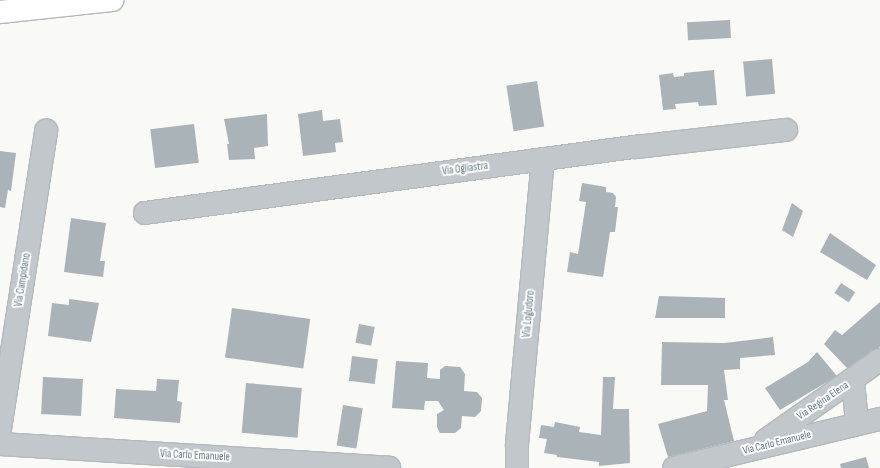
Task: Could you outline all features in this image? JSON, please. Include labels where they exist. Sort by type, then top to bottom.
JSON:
[{"type":"main road","points":[[0,12],[22,5],[112,0]]},
{"type":"street","name":"Via Ogliastra","points":[[144,213],[543,159],[786,130]]},
{"type":"street","name":"Via Campidano","points":[[0,429],[46,131]]},
{"type":"street","name":"Via Logudoro","points":[[516,468],[543,159]]},
{"type":"street","name":"Via Regina Elena","points":[[753,448],[853,381],[880,360]]},
{"type":"street","name":"Via Regina Elena","points":[[853,381],[857,423]]},
{"type":"street","name":"Via Carlo Emanuele","points":[[674,468],[857,423],[880,419]]},
{"type":"street","name":"Via Carlo Emanuele","points":[[0,444],[385,468]]},
{"type":"building","points":[[730,20],[731,38],[688,40],[687,22]]},
{"type":"building","points":[[772,59],[775,94],[746,96],[743,62]]},
{"type":"building","points":[[714,70],[717,105],[699,106],[698,102],[675,104],[676,109],[663,110],[659,75],[673,73],[674,77],[684,76],[684,73]]},
{"type":"building","points":[[537,81],[544,126],[514,131],[506,86]]},
{"type":"building","points":[[322,110],[323,121],[340,119],[343,142],[335,143],[336,152],[303,156],[298,114]]},
{"type":"building","points":[[267,114],[268,146],[254,148],[255,159],[229,160],[227,144],[229,144],[224,119]]},
{"type":"building","points":[[194,124],[199,163],[155,168],[150,129]]},
{"type":"building","points":[[0,151],[16,153],[11,191],[8,190],[5,208],[0,207]]},
{"type":"building","points":[[582,183],[606,187],[606,192],[613,193],[616,197],[615,207],[618,207],[615,232],[610,232],[603,277],[567,272],[570,252],[578,254],[586,202],[579,201]]},
{"type":"building","points":[[792,203],[803,211],[793,237],[782,230]]},
{"type":"building","points":[[71,218],[106,223],[100,261],[105,261],[103,277],[64,272]]},
{"type":"building","points":[[830,233],[876,265],[867,280],[820,252]]},
{"type":"building","points":[[841,283],[855,292],[849,302],[834,293]]},
{"type":"building","points":[[659,296],[725,298],[725,318],[655,318]]},
{"type":"building","points":[[69,299],[99,303],[91,342],[48,336],[52,303],[69,305]]},
{"type":"building","points":[[880,302],[880,347],[848,369],[824,344],[835,330],[842,335]]},
{"type":"building","points":[[232,308],[310,319],[303,369],[225,358]]},
{"type":"building","points":[[359,324],[375,327],[371,346],[355,343]]},
{"type":"building","points":[[773,337],[775,355],[740,358],[740,369],[724,370],[728,400],[724,400],[734,441],[668,457],[658,424],[707,411],[708,385],[661,385],[662,342],[725,343]]},
{"type":"building","points":[[817,352],[837,376],[780,410],[765,388],[808,362]]},
{"type":"building","points":[[352,356],[378,359],[375,384],[349,381]]},
{"type":"building","points":[[396,361],[428,363],[427,378],[440,379],[440,370],[445,366],[460,367],[465,374],[464,391],[477,392],[482,398],[481,411],[475,417],[462,416],[461,428],[455,433],[440,433],[437,427],[437,414],[444,410],[438,401],[425,401],[424,410],[392,408]]},
{"type":"building","points":[[43,377],[83,379],[81,416],[41,414]]},
{"type":"building","points":[[603,377],[615,377],[613,409],[629,409],[630,463],[599,466],[599,462],[557,457],[557,455],[544,453],[547,439],[539,438],[541,425],[554,427],[555,422],[580,427],[579,432],[601,435]]},
{"type":"building","points":[[157,379],[179,380],[177,401],[182,402],[180,423],[114,418],[116,389],[156,391]]},
{"type":"building","points":[[246,383],[302,388],[297,438],[242,433]]},
{"type":"building","points":[[343,405],[363,408],[356,449],[337,445]]},
{"type":"building","points":[[866,457],[869,468],[841,468],[840,464]]}]
